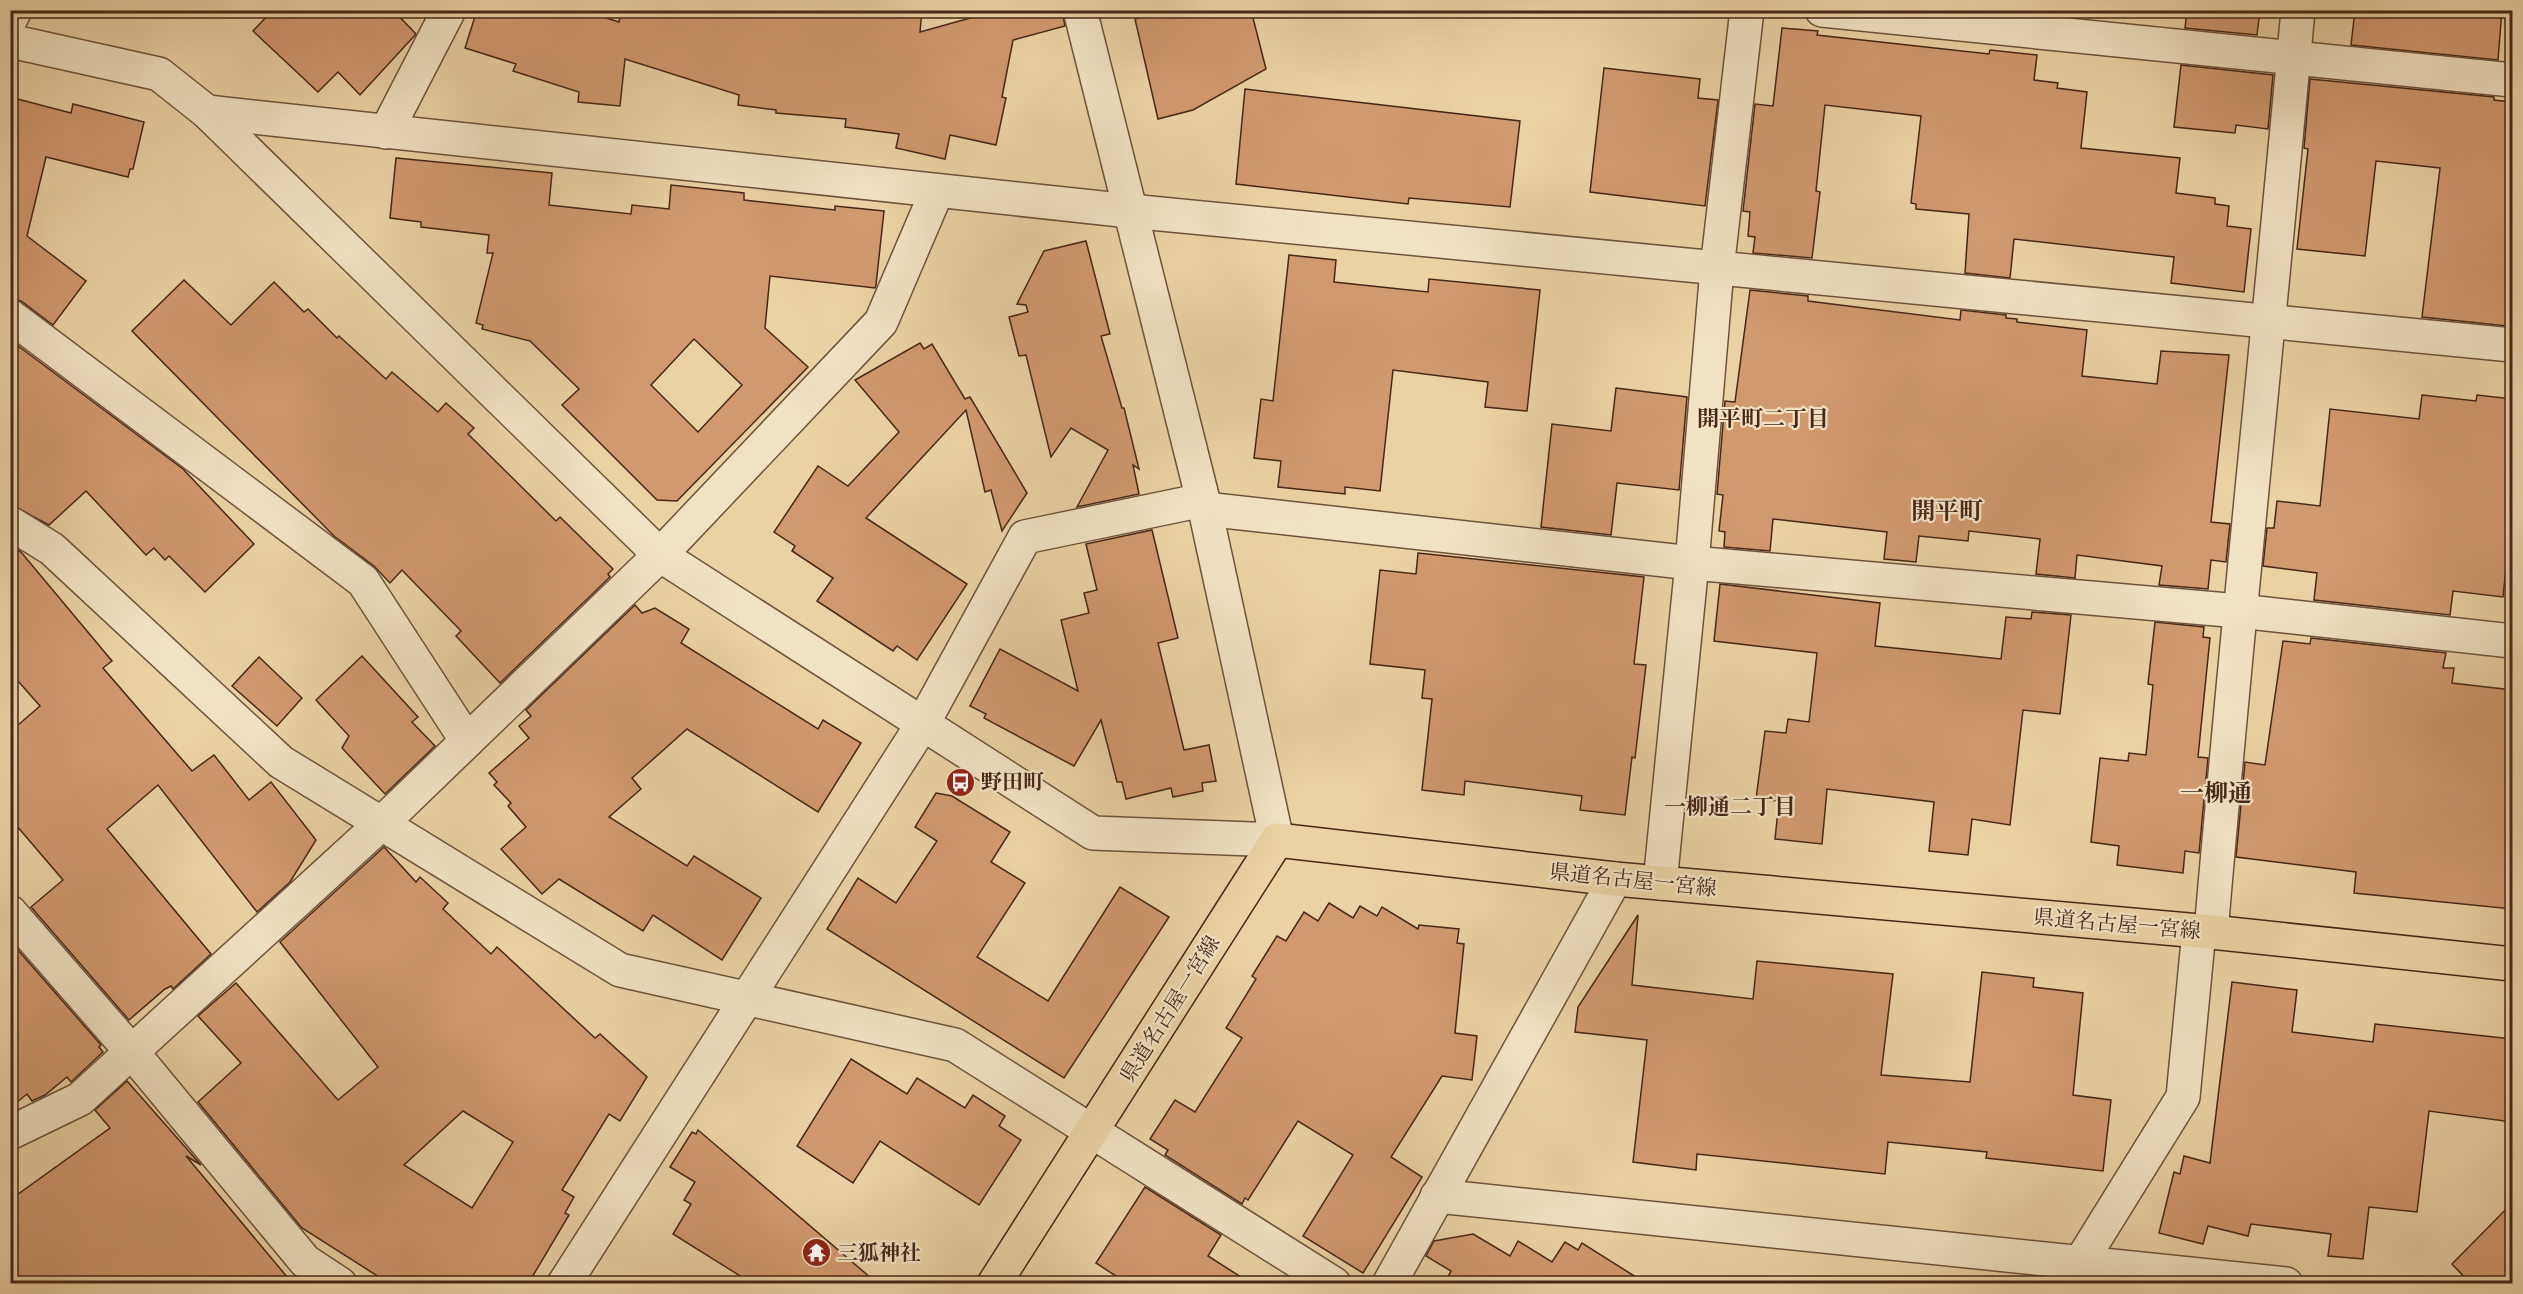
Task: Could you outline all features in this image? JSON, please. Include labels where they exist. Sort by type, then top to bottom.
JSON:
[{"type":"main road","name":"県道名古屋一宮線","points":[[994,1284],[1277,840],[1615,879],[2205,932],[2512,964]]},
{"type":"street","points":[[10,20],[15,10]]},
{"type":"street","points":[[386,132],[449,10]]},
{"type":"street","points":[[10,41],[159,74],[207,112],[660,555],[922,725],[1094,833],[1277,840],[1204,505],[1080,10]]},
{"type":"street","points":[[1660,883],[1692,563],[1717,269],[1747,10]]},
{"type":"street","points":[[1822,10],[2512,80]]},
{"type":"street","points":[[2074,1273],[2183,1097],[2205,932],[2239,611],[2298,10]]},
{"type":"street","points":[[207,112],[1130,211],[2512,345]]},
{"type":"street","points":[[10,1133],[80,1099],[382,823],[660,555],[881,322],[937,191]]},
{"type":"street","points":[[10,316],[363,581],[467,741]]},
{"type":"street","points":[[564,1284],[922,725],[1025,537],[1204,505],[1692,563],[2239,611],[2512,641]]},
{"type":"street","points":[[10,523],[52,549],[281,762],[620,970],[955,1045],[1334,1284]]},
{"type":"street","points":[[1389,1284],[1615,879]]},
{"type":"street","points":[[10,912],[131,1051],[304,1261],[340,1284]]},
{"type":"street","points":[[1437,1196],[2074,1273],[2286,1284]]},
{"type":"building","points":[[273,10],[393,10],[416,34],[360,95],[338,72],[318,92],[253,31]]},
{"type":"building","points":[[477,10],[581,10],[619,22],[622,10],[922,10],[920,32],[999,10],[1062,10],[1065,26],[1013,40],[1002,97],[1006,98],[996,145],[950,135],[945,159],[896,148],[899,134],[845,127],[846,119],[776,113],[776,110],[738,105],[739,95],[625,59],[620,106],[578,102],[579,92],[513,71],[516,64],[465,48]]},
{"type":"building","points":[[1171,10],[1251,10],[1266,69],[1193,110],[1158,119],[1135,19]]},
{"type":"building","points":[[2187,10],[2260,10],[2257,35],[2185,28]]},
{"type":"building","points":[[2355,10],[2502,10],[2498,60],[2351,45]]},
{"type":"building","points":[[1782,28],[1818,31],[1817,35],[1989,54],[1990,50],[2037,55],[2034,80],[2058,83],[2057,88],[2087,92],[2081,148],[2180,158],[2176,193],[2215,198],[2215,204],[2229,206],[2227,226],[2251,229],[2244,292],[2171,283],[2174,257],[2014,239],[2010,278],[1965,273],[1969,214],[1916,209],[1916,204],[1911,203],[1921,116],[1825,105],[1816,191],[1820,192],[1812,258],[1753,253],[1755,237],[1748,236],[1750,212],[1743,211],[1755,104],[1773,106]]},
{"type":"building","points":[[2181,65],[2273,75],[2268,129],[2236,125],[2235,133],[2174,127]]},
{"type":"building","points":[[1604,68],[1700,79],[1698,98],[1718,100],[1705,206],[1590,192]]},
{"type":"building","points":[[2310,79],[2494,97],[2494,100],[2512,102],[2512,283],[2507,326],[2422,317],[2440,168],[2376,161],[2365,256],[2297,249],[2308,149],[2304,148]]},
{"type":"building","points":[[1245,89],[1520,121],[1510,207],[1409,198],[1408,204],[1236,184]]},
{"type":"building","points":[[10,97],[71,113],[73,104],[144,122],[133,169],[130,169],[128,177],[46,157],[27,236],[86,281],[53,325],[21,301],[10,298]]},
{"type":"building","points":[[396,158],[552,173],[549,205],[631,214],[632,205],[669,209],[671,185],[744,193],[744,200],[835,210],[835,206],[884,211],[875,288],[770,276],[765,328],[808,367],[677,501],[657,500],[562,405],[579,389],[530,341],[482,329],[483,325],[476,323],[493,253],[487,253],[489,235],[421,227],[421,222],[390,218]],"holes":[[[694,339],[742,385],[698,432],[651,385]]]},
{"type":"building","points":[[1086,241],[1110,334],[1101,336],[1122,408],[1124,408],[1139,469],[1133,465],[1139,494],[1077,507],[1108,450],[1071,428],[1051,457],[1026,355],[1019,356],[1009,317],[1028,312],[1026,305],[1017,304],[1044,251]]},
{"type":"building","points":[[1289,255],[1336,260],[1334,282],[1428,292],[1429,279],[1540,290],[1527,411],[1485,407],[1488,382],[1393,370],[1380,491],[1345,487],[1345,494],[1278,487],[1281,461],[1254,458],[1261,399],[1273,401]]},
{"type":"building","points":[[184,280],[231,325],[274,282],[304,312],[308,309],[337,338],[339,336],[386,379],[392,372],[438,412],[446,403],[474,428],[468,434],[556,521],[560,517],[613,569],[608,574],[610,577],[500,683],[456,636],[461,631],[402,570],[390,583],[374,566],[334,536],[132,331]]},
{"type":"building","points":[[1750,290],[1808,296],[1808,301],[1960,320],[1961,310],[2006,315],[2006,318],[2017,319],[2017,322],[2087,330],[2082,376],[2157,384],[2161,351],[2229,355],[2211,522],[2230,524],[2226,562],[2211,560],[2208,589],[2159,585],[2162,566],[2077,555],[2075,578],[2036,574],[2040,539],[1969,531],[1968,541],[1919,536],[1916,562],[1884,559],[1887,532],[1773,519],[1770,551],[1724,547],[1725,532],[1719,531],[1723,495],[1717,494],[1725,401],[1735,402]]},
{"type":"building","points":[[10,340],[183,469],[254,544],[205,592],[169,556],[165,560],[154,548],[146,555],[86,491],[49,525],[10,504]]},
{"type":"building","points":[[920,343],[924,349],[932,344],[965,399],[970,397],[1027,493],[1002,531],[991,490],[985,492],[966,410],[866,518],[967,584],[917,660],[897,646],[893,651],[817,601],[833,578],[792,551],[795,546],[774,532],[818,466],[848,486],[899,432],[855,380]]},
{"type":"building","points":[[1616,388],[1687,397],[1679,490],[1617,483],[1611,535],[1541,527],[1552,424],[1611,431]]},
{"type":"building","points":[[2422,395],[2476,401],[2477,395],[2512,399],[2512,509],[2503,597],[2453,591],[2450,615],[2314,600],[2317,573],[2263,566],[2267,528],[2274,528],[2277,501],[2320,506],[2330,409],[2419,419]]},
{"type":"building","points":[[1152,530],[1178,638],[1158,643],[1184,750],[1209,745],[1216,781],[1202,783],[1203,791],[1173,797],[1171,788],[1126,799],[1122,782],[1117,782],[1101,720],[1074,766],[984,718],[986,714],[970,706],[1000,649],[1078,691],[1061,620],[1089,613],[1084,593],[1097,590],[1086,544]]},
{"type":"building","points":[[10,545],[21,552],[112,661],[103,668],[192,771],[214,755],[249,800],[271,782],[316,840],[290,882],[257,912],[158,785],[107,829],[211,954],[173,989],[171,986],[165,989],[129,1020],[31,907],[63,880],[10,818],[10,732],[40,706],[10,672]]},
{"type":"building","points":[[1418,553],[1644,577],[1634,664],[1646,665],[1635,758],[1632,757],[1625,815],[1580,810],[1582,796],[1465,781],[1464,795],[1422,790],[1432,699],[1422,698],[1425,670],[1370,664],[1380,570],[1416,574]]},
{"type":"building","points":[[1720,584],[1880,603],[1875,646],[2001,659],[2006,617],[2031,619],[2032,612],[2071,615],[2060,714],[2023,710],[2010,825],[1972,819],[1968,855],[1929,851],[1934,802],[1827,789],[1822,844],[1775,839],[1779,801],[1756,799],[1765,731],[1786,733],[1788,719],[1809,722],[1817,653],[1714,641]]},
{"type":"building","points":[[635,605],[642,613],[655,608],[689,629],[681,643],[818,729],[823,720],[861,743],[818,812],[687,729],[632,778],[641,789],[609,817],[687,866],[694,856],[761,898],[722,960],[653,915],[643,931],[559,879],[542,894],[501,849],[526,827],[508,806],[511,803],[494,785],[497,782],[489,773],[529,738],[519,726],[531,716],[526,710]]},
{"type":"building","points":[[2155,622],[2204,627],[2203,637],[2210,638],[2198,757],[2208,758],[2199,853],[2185,851],[2183,873],[2117,865],[2119,846],[2091,842],[2100,758],[2128,761],[2129,753],[2146,755],[2153,685],[2148,684]]},
{"type":"building","points":[[2311,638],[2446,653],[2443,668],[2454,668],[2452,683],[2512,690],[2512,909],[2354,893],[2356,872],[2236,857],[2245,762],[2265,765],[2283,641],[2310,644]]},
{"type":"building","points":[[362,656],[418,717],[412,722],[435,746],[385,794],[342,748],[349,736],[316,700]]},
{"type":"building","points":[[259,657],[302,698],[277,726],[232,686]]},
{"type":"building","points":[[936,793],[952,796],[1010,832],[991,862],[1025,883],[977,957],[1048,1001],[1120,887],[1169,917],[1064,1078],[827,929],[858,878],[896,903],[937,841],[915,827]]},
{"type":"building","points":[[384,847],[416,882],[420,877],[448,903],[443,909],[491,954],[497,947],[595,1038],[600,1034],[647,1077],[620,1121],[609,1114],[562,1190],[574,1197],[565,1213],[569,1215],[528,1284],[390,1284],[302,1228],[198,1102],[241,1063],[198,1016],[236,983],[338,1100],[378,1067],[280,942]],"holes":[[[463,1111],[513,1142],[472,1208],[404,1165]]]},
{"type":"building","points":[[1329,903],[1353,918],[1360,906],[1377,916],[1382,907],[1418,929],[1419,925],[1459,929],[1457,943],[1464,944],[1455,1033],[1477,1036],[1472,1080],[1442,1076],[1391,1157],[1422,1177],[1363,1273],[1303,1236],[1353,1155],[1298,1121],[1248,1200],[1245,1198],[1242,1204],[1165,1155],[1168,1150],[1150,1139],[1175,1100],[1195,1112],[1242,1038],[1226,1028],[1256,979],[1252,976],[1277,936],[1286,941],[1304,912],[1318,921]]},
{"type":"building","points":[[1638,915],[1632,985],[1753,999],[1757,961],[1893,974],[1881,1075],[1970,1082],[1982,972],[2034,978],[2033,987],[2083,993],[2073,1095],[2111,1100],[2103,1171],[1986,1158],[1987,1152],[1888,1142],[1885,1174],[1697,1154],[1696,1170],[1633,1162],[1647,1040],[1575,1032],[1578,1007]]},
{"type":"building","points":[[10,941],[101,1045],[99,1047],[103,1052],[71,1082],[67,1077],[45,1095],[32,1101],[27,1094],[10,1108]]},
{"type":"building","points":[[2232,982],[2297,990],[2292,1032],[2373,1042],[2375,1024],[2512,1039],[2512,1122],[2429,1111],[2417,1212],[2369,1207],[2363,1259],[2328,1256],[2331,1234],[2251,1224],[2248,1236],[2208,1226],[2203,1244],[2159,1233],[2174,1172],[2180,1174],[2184,1156],[2210,1163]]},
{"type":"building","points":[[851,1059],[907,1094],[917,1078],[965,1108],[973,1095],[1005,1116],[999,1126],[1021,1140],[979,1205],[880,1141],[853,1183],[797,1146]]},
{"type":"building","points":[[127,1081],[201,1165],[186,1156],[293,1284],[10,1284],[10,1200],[110,1128],[95,1110]]},
{"type":"building","points":[[698,1130],[878,1284],[753,1284],[673,1234],[691,1204],[684,1200],[695,1182],[670,1167],[692,1132],[696,1134]]},
{"type":"building","points":[[1145,1187],[1221,1235],[1208,1256],[1252,1284],[1128,1284],[1096,1263]]},
{"type":"building","points":[[2512,1203],[2512,1284],[2471,1284],[2452,1264]]},
{"type":"building","points":[[1473,1234],[1510,1256],[1518,1241],[1552,1262],[1565,1242],[1578,1250],[1582,1243],[1647,1284],[1444,1284],[1451,1271],[1426,1256],[1434,1241]]},
{"type":"place","name":"野田町","points":[[960,782]]},
{"type":"place","name":"三狐神社","points":[[816,1253]]},
{"type":"district","name":"開平町二丁目","points":[[1763,418]]},
{"type":"district","name":"開平町","points":[[1947,511]]},
{"type":"district","name":"一柳通","points":[[2216,793]]},
{"type":"district","name":"一柳通二丁目","points":[[1730,806]]}]
